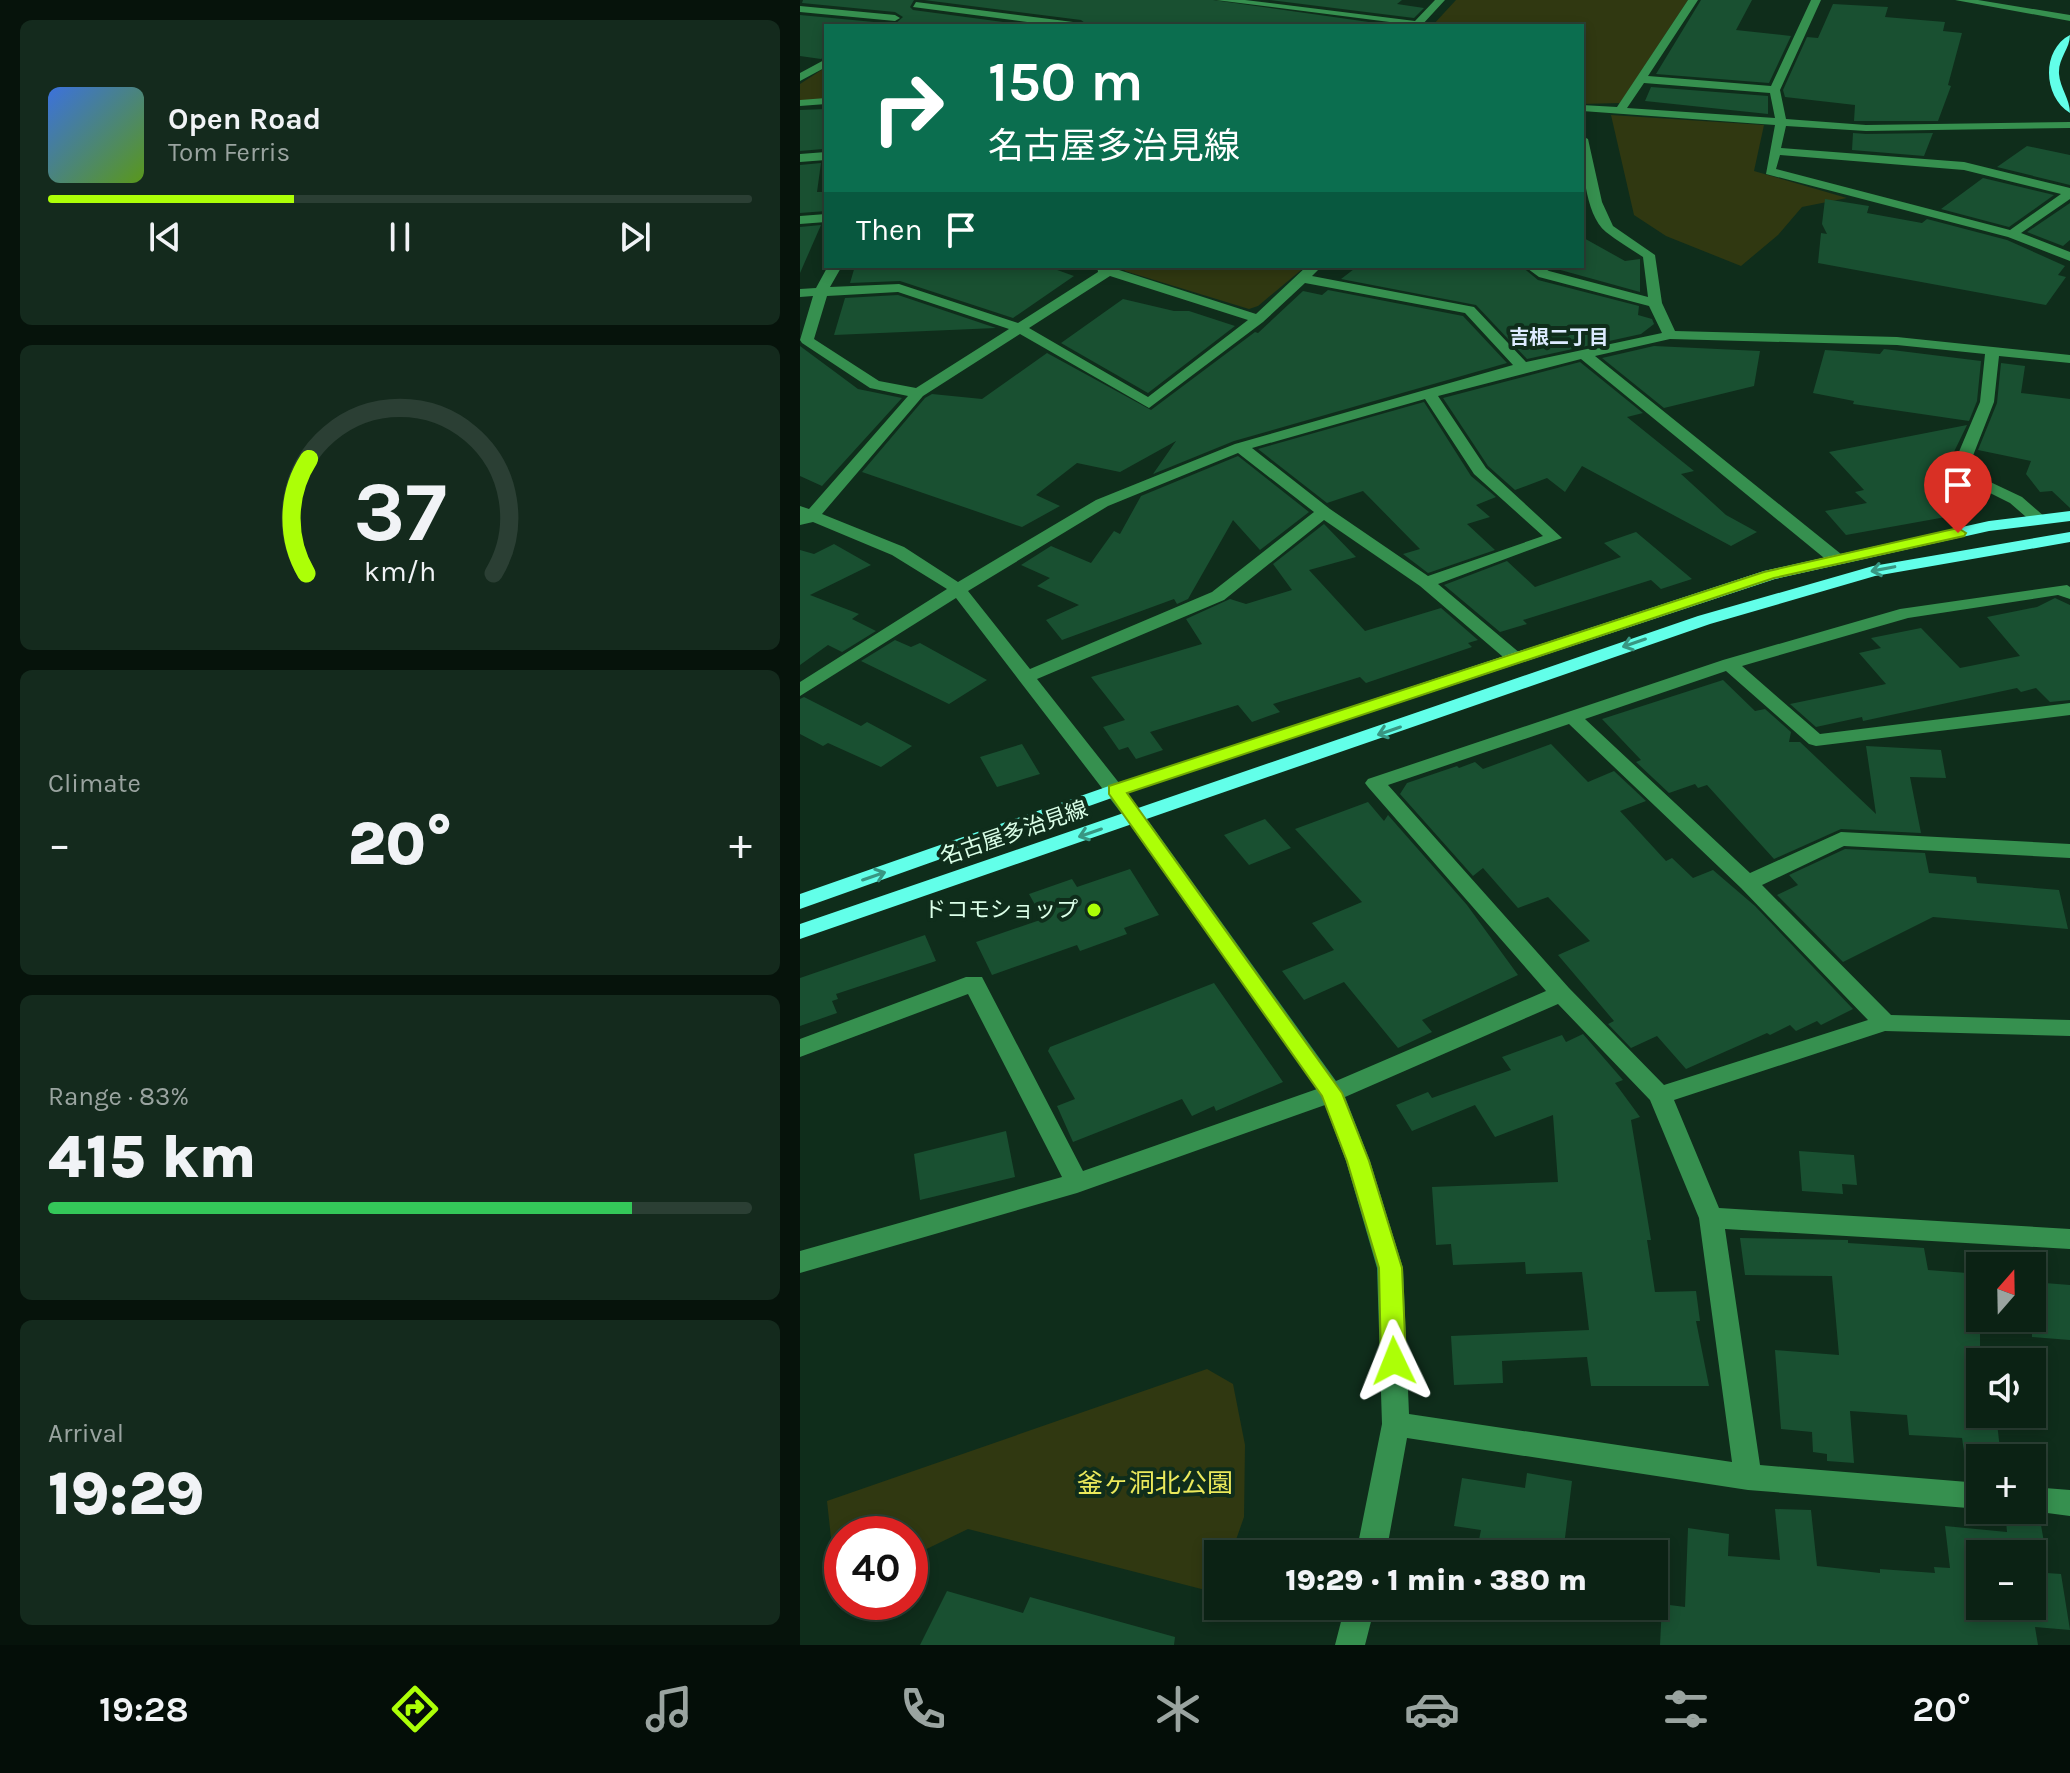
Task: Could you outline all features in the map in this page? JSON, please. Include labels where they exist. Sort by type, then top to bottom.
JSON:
[{"type":"main road","points":[[2070,38],[2056,54],[2053,73],[2060,95],[2070,110]]},
{"type":"main road","name":"名古屋多治見線","points":[[800,902],[1116,790],[1770,575],[1989,526],[2070,516]]},
{"type":"main road","name":"名古屋多治見線","points":[[800,932],[1645,640],[1819,585],[1974,551],[2070,537]]},
{"type":"street","points":[[800,7],[808,0]]},
{"type":"street","points":[[1221,0],[1408,24]]},
{"type":"street","points":[[1417,24],[1440,0]]},
{"type":"street","points":[[1621,109],[1693,0]]},
{"type":"street","points":[[1816,0],[1775,90],[1781,123],[1770,171],[2012,234],[2070,257]]},
{"type":"street","points":[[1960,0],[2070,18]]},
{"type":"street","points":[[886,24],[920,2],[1068,24]]},
{"type":"street","points":[[800,7],[895,18]]},
{"type":"street","points":[[800,78],[824,63]]},
{"type":"street","points":[[1639,79],[1775,90]]},
{"type":"street","points":[[800,103],[824,101]]},
{"type":"street","points":[[1584,108],[1781,123],[1918,129],[2070,125]]},
{"type":"street","points":[[1584,148],[1596,202],[1608,228],[1649,255],[1655,303],[1670,335]]},
{"type":"street","points":[[1774,151],[1964,166],[2070,193]]},
{"type":"street","points":[[800,158],[824,156]]},
{"type":"street","points":[[2012,234],[2070,193]]},
{"type":"street","points":[[800,220],[824,218]]},
{"type":"street","points":[[834,268],[821,292],[807,340],[875,385],[918,393]]},
{"type":"street","points":[[1104,268],[1020,328],[918,393],[804,516],[898,551],[958,589],[1116,790],[1332,1093],[1358,1161],[1390,1268],[1396,1424],[1374,1540]]},
{"type":"street","points":[[1108,268],[1258,319]]},
{"type":"street","points":[[800,293],[899,288],[1020,328],[1149,404],[1258,319],[1313,268]]},
{"type":"street","points":[[1534,268],[1544,274],[1655,303]]},
{"type":"street","points":[[1301,278],[1469,310],[1523,367]]},
{"type":"street","points":[[800,690],[958,589],[1102,503],[1240,447],[1523,367],[1670,335],[1897,341],[2070,359]]},
{"type":"street","points":[[1993,349],[1987,402],[1958,473],[2016,500],[2039,520]]},
{"type":"street","points":[[1582,352],[1835,558]]},
{"type":"street","points":[[1426,582],[1554,538],[1480,471],[1430,395]]},
{"type":"street","points":[[1240,447],[1324,512],[1426,582],[1515,658]]},
{"type":"street","points":[[1026,677],[1218,596],[1324,512]]},
{"type":"street","points":[[1748,1477],[1711,1218],[1660,1095],[1561,994],[1375,783],[1729,664],[1906,613],[2061,589],[2070,594]]},
{"type":"street","points":[[1729,664],[1816,740],[2070,709]]},
{"type":"street","points":[[1571,716],[1748,883],[1885,1023]]},
{"type":"street","points":[[1748,883],[1841,839],[2070,851]]},
{"type":"street","points":[[800,1048],[974,983],[1077,1183]]},
{"type":"street","points":[[800,1262],[1077,1183],[1332,1093],[1561,994]]},
{"type":"street","points":[[1660,1095],[1885,1023],[2070,1028]]},
{"type":"street","points":[[1711,1218],[2070,1239]]},
{"type":"street","points":[[1396,1424],[1748,1477],[1966,1495]]},
{"type":"street","points":[[2046,1501],[2070,1503]]},
{"type":"street","points":[[1350,1645],[1356,1620]]},
{"type":"green space","points":[[1456,0],[1688,0],[1620,103],[1584,104],[1584,24],[1434,24]]},
{"type":"green space","points":[[824,68],[824,99],[800,101],[800,84]]},
{"type":"green space","points":[[1611,115],[1764,125],[1754,171],[1847,198],[1802,207],[1778,235],[1741,266],[1666,236],[1634,215]]},
{"type":"green space","points":[[1123,268],[1304,268],[1258,306],[1249,309]]},
{"type":"green space","name":"釜ヶ洞北公園","points":[[1207,1369],[1233,1384],[1245,1445],[1244,1517],[1236,1540],[1204,1540],[1204,1590],[968,1529],[928,1548],[928,1516],[829,1516],[827,1501]]},
{"type":"building","points":[[803,0],[914,0],[910,7],[913,10],[1019,24],[895,24],[903,17],[895,12],[802,3]]},
{"type":"building","points":[[924,0],[1213,0],[1383,24],[1086,24],[1081,20]]},
{"type":"building","points":[[1269,0],[1402,0],[1397,4],[1424,8],[1414,18]]},
{"type":"building","points":[[1701,0],[1752,0],[1736,30],[1791,36],[1769,83],[1656,74]]},
{"type":"building","points":[[1833,4],[1888,7],[1885,17],[1945,22],[1943,31],[1962,33],[1948,85],[1951,86],[1938,121],[1854,121],[1855,105],[1785,97],[1783,90],[1807,37],[1818,38]]},
{"type":"building","points":[[800,15],[895,24],[824,24],[824,57],[821,59],[800,56]]},
{"type":"building","points":[[1651,87],[1768,96],[1768,114],[1645,101]]},
{"type":"building","points":[[824,109],[823,149],[800,151],[800,110]]},
{"type":"building","points":[[1853,133],[1933,133],[1924,156],[1852,150]]},
{"type":"building","points":[[2027,146],[2070,155],[2070,185],[1997,167]]},
{"type":"building","points":[[821,163],[817,192],[824,192],[824,211],[800,213],[800,165]]},
{"type":"building","points":[[1983,178],[2054,195],[2009,227],[1941,209]]},
{"type":"building","points":[[1825,199],[1869,206],[1867,213],[1922,223],[1927,219],[2007,240],[2065,266],[2058,275],[2066,277],[2046,305],[1818,263],[1821,233],[1827,234],[1822,224]]},
{"type":"building","points":[[2070,203],[2070,240],[2063,246],[2027,232]]},
{"type":"building","points":[[821,225],[800,273],[800,227]]},
{"type":"building","points":[[1584,238],[1625,261],[1640,259],[1640,292],[1553,268],[1584,268]]},
{"type":"building","points":[[854,268],[1052,268],[1074,276],[1013,318],[900,281],[850,283]]},
{"type":"building","points":[[1355,268],[1523,268],[1538,280],[1639,306],[1638,315],[1652,319],[1654,324],[1641,334],[1527,359],[1476,305],[1341,279]]},
{"type":"building","points":[[1328,290],[1463,316],[1507,363],[1234,441],[1153,474],[1176,441],[1120,472],[1077,463],[1036,495],[1060,506],[1022,527],[862,472],[925,398],[932,394],[982,399],[1047,353],[1151,410],[1255,332],[1258,333],[1303,291],[1322,295]]},
{"type":"building","points":[[898,295],[996,328],[834,335],[845,298]]},
{"type":"building","points":[[1123,299],[1174,311],[1189,311],[1235,326],[1148,393],[1061,343]]},
{"type":"building","points":[[800,346],[858,389],[902,398],[822,486],[800,476]]},
{"type":"building","points":[[1654,346],[1760,351],[1754,386],[1664,408],[1602,358]]},
{"type":"building","points":[[1884,349],[1981,361],[1977,401],[1969,421],[1853,404],[1854,401],[1813,393],[1825,350],[1880,354]]},
{"type":"building","points":[[1580,362],[1643,413],[1627,417],[1694,471],[1681,474],[1726,515],[1757,532],[1731,546],[1582,466],[1565,492],[1547,478],[1515,490],[1488,466],[1443,398]]},
{"type":"building","points":[[2001,363],[2025,366],[2021,393],[2070,399],[2070,508],[2052,491],[2040,492],[2026,474],[2031,461],[1978,450],[1997,403]]},
{"type":"building","points":[[1424,402],[1471,476],[1496,497],[1476,505],[1490,517],[1467,524],[1495,550],[1428,573],[1403,554],[1420,549],[1363,491],[1327,503],[1258,449]]},
{"type":"building","points":[[1967,425],[1937,487],[1979,511],[1846,535],[1825,511],[1867,503],[1855,492],[1864,490],[1829,452]]},
{"type":"building","points":[[1238,456],[1309,512],[1260,550],[1233,520],[1188,599],[1177,604],[1174,599],[1062,640],[1046,620],[1079,605],[1037,586],[1050,578],[1021,565],[1051,546],[1091,563],[1114,531],[1120,534],[1141,496]]},
{"type":"building","points":[[1324,524],[1356,557],[1309,570],[1365,631],[1441,608],[1478,640],[1468,643],[1472,647],[1366,683],[1360,677],[1273,704],[1280,712],[1252,722],[1238,705],[1150,732],[1163,750],[1136,759],[1128,747],[1119,750],[1103,727],[1125,720],[1091,677],[1202,644],[1186,619],[1230,599],[1246,604],[1292,590],[1273,564]]},
{"type":"building","points":[[1636,532],[1692,579],[1661,589],[1651,580],[1523,620],[1527,624],[1500,632],[1444,585],[1507,561],[1535,587],[1621,557],[1604,543]]},
{"type":"building","points":[[834,544],[871,565],[810,595],[859,614],[852,619],[876,631],[842,652],[828,645],[800,665],[800,550],[814,554]]},
{"type":"building","points":[[2055,598],[2070,605],[2070,700],[2050,702],[2036,688],[2021,692],[2017,688],[1863,721],[1862,717],[1816,727],[1790,704],[1886,684],[1859,653],[1881,648],[1871,638],[1921,628],[1960,668],[2020,656],[1987,617],[2037,607]]},
{"type":"building","points":[[895,640],[911,647],[920,643],[987,680],[949,704],[861,661]]},
{"type":"building","points":[[1723,680],[1755,711],[1765,709],[1791,732],[1789,742],[1800,742],[1876,814],[1866,746],[1941,750],[1946,778],[1910,777],[1921,833],[1841,829],[1774,859],[1707,785],[1698,788],[1695,784],[1669,793],[1636,762],[1641,760],[1602,719]]},
{"type":"building","points":[[804,697],[861,726],[867,722],[912,746],[881,767],[828,743],[823,746],[800,734],[800,699]]},
{"type":"building","points":[[1022,744],[1040,774],[997,787],[980,757]]},
{"type":"building","points":[[1551,744],[1588,782],[1614,771],[1646,801],[1620,811],[1666,861],[1672,858],[1693,878],[1713,870],[1755,906],[1853,1009],[1821,1025],[1817,1021],[1796,1031],[1790,1025],[1770,1035],[1767,1033],[1686,1069],[1657,1036],[1631,1048],[1608,1024],[1614,1021],[1558,955],[1590,941],[1548,897],[1518,908],[1483,868],[1473,876],[1400,794],[1407,783],[1457,766],[1475,762],[1483,769]]},
{"type":"building","points":[[1368,802],[1384,821],[1388,815],[1467,905],[1518,975],[1422,1020],[1432,1032],[1398,1048],[1344,982],[1304,1000],[1282,971],[1334,950],[1312,923],[1362,902],[1295,829]]},
{"type":"building","points":[[1265,819],[1291,848],[1249,865],[1224,835]]},
{"type":"building","points":[[1845,849],[1925,853],[1929,873],[1976,877],[1977,883],[2059,890],[2068,929],[1933,917],[1843,962],[1777,895],[1798,885],[1789,875]]},
{"type":"building","points":[[1130,869],[1159,915],[1124,928],[1127,934],[1080,951],[1077,945],[992,975],[976,942],[1043,919],[1029,894],[1072,879],[1077,887]]},
{"type":"building","points":[[925,935],[936,961],[836,994],[838,999],[832,1001],[837,1013],[800,1026],[800,978]]},
{"type":"building","points":[[1214,983],[1283,1082],[1216,1111],[1214,1106],[1192,1116],[1182,1099],[1073,1142],[1057,1106],[1075,1099],[1048,1051],[1050,1047]]},
{"type":"building","points":[[1583,1034],[1623,1080],[1615,1083],[1640,1117],[1631,1120],[1651,1240],[1647,1240],[1655,1292],[1696,1291],[1700,1321],[1696,1321],[1709,1386],[1591,1386],[1587,1357],[1502,1361],[1503,1383],[1454,1385],[1451,1336],[1589,1330],[1582,1272],[1526,1274],[1525,1262],[1453,1265],[1451,1244],[1436,1245],[1432,1187],[1558,1182],[1553,1115],[1495,1137],[1475,1105],[1412,1131],[1396,1105],[1428,1092],[1432,1098],[1511,1070],[1502,1057],[1562,1035],[1566,1042]]},
{"type":"building","points":[[1006,1131],[1015,1177],[920,1200],[914,1154]]},
{"type":"building","points":[[1799,1151],[1854,1155],[1857,1185],[1842,1184],[1843,1194],[1802,1191]]},
{"type":"building","points":[[1740,1238],[1848,1240],[1848,1243],[1924,1248],[1928,1270],[1966,1273],[1966,1332],[1980,1332],[1980,1348],[1966,1348],[1966,1428],[1998,1428],[1999,1444],[1966,1444],[1965,1458],[1962,1438],[1909,1435],[1907,1415],[1850,1411],[1854,1463],[1827,1461],[1827,1454],[1813,1452],[1812,1432],[1781,1429],[1775,1350],[1839,1355],[1832,1276],[1745,1275]]},
{"type":"building","points":[[2046,1283],[2070,1285],[2070,1340],[2032,1337],[2032,1332],[2046,1332]]},
{"type":"building","points":[[1527,1473],[1572,1481],[1565,1540],[1479,1540],[1481,1530],[1454,1526],[1462,1478],[1525,1488]]},
{"type":"building","points":[[1775,1509],[1811,1510],[1817,1566],[1880,1573],[1880,1569],[1935,1573],[1934,1567],[1950,1568],[1945,1526],[2007,1532],[2006,1524],[2041,1525],[2044,1540],[1966,1540],[1966,1620],[2046,1620],[2046,1573],[2061,1574],[2070,1630],[2035,1627],[2038,1645],[1660,1645],[1661,1620],[1668,1620],[1668,1605],[1685,1607],[1688,1528],[1729,1534],[1728,1556],[1780,1560]]},
{"type":"building","points":[[947,1591],[1023,1613],[1030,1597],[1175,1637],[1174,1645],[920,1645]]},
{"type":"place","name":"ドコモショップ","points":[[1094,910]]},
{"type":"district","name":"吉根二丁目","points":[[1559,337]]},
{"type":"route","points":[[1394,1361],[1390,1268],[1358,1161],[1332,1093],[1116,790],[1770,575],[1835,558],[1958,533]]}]
